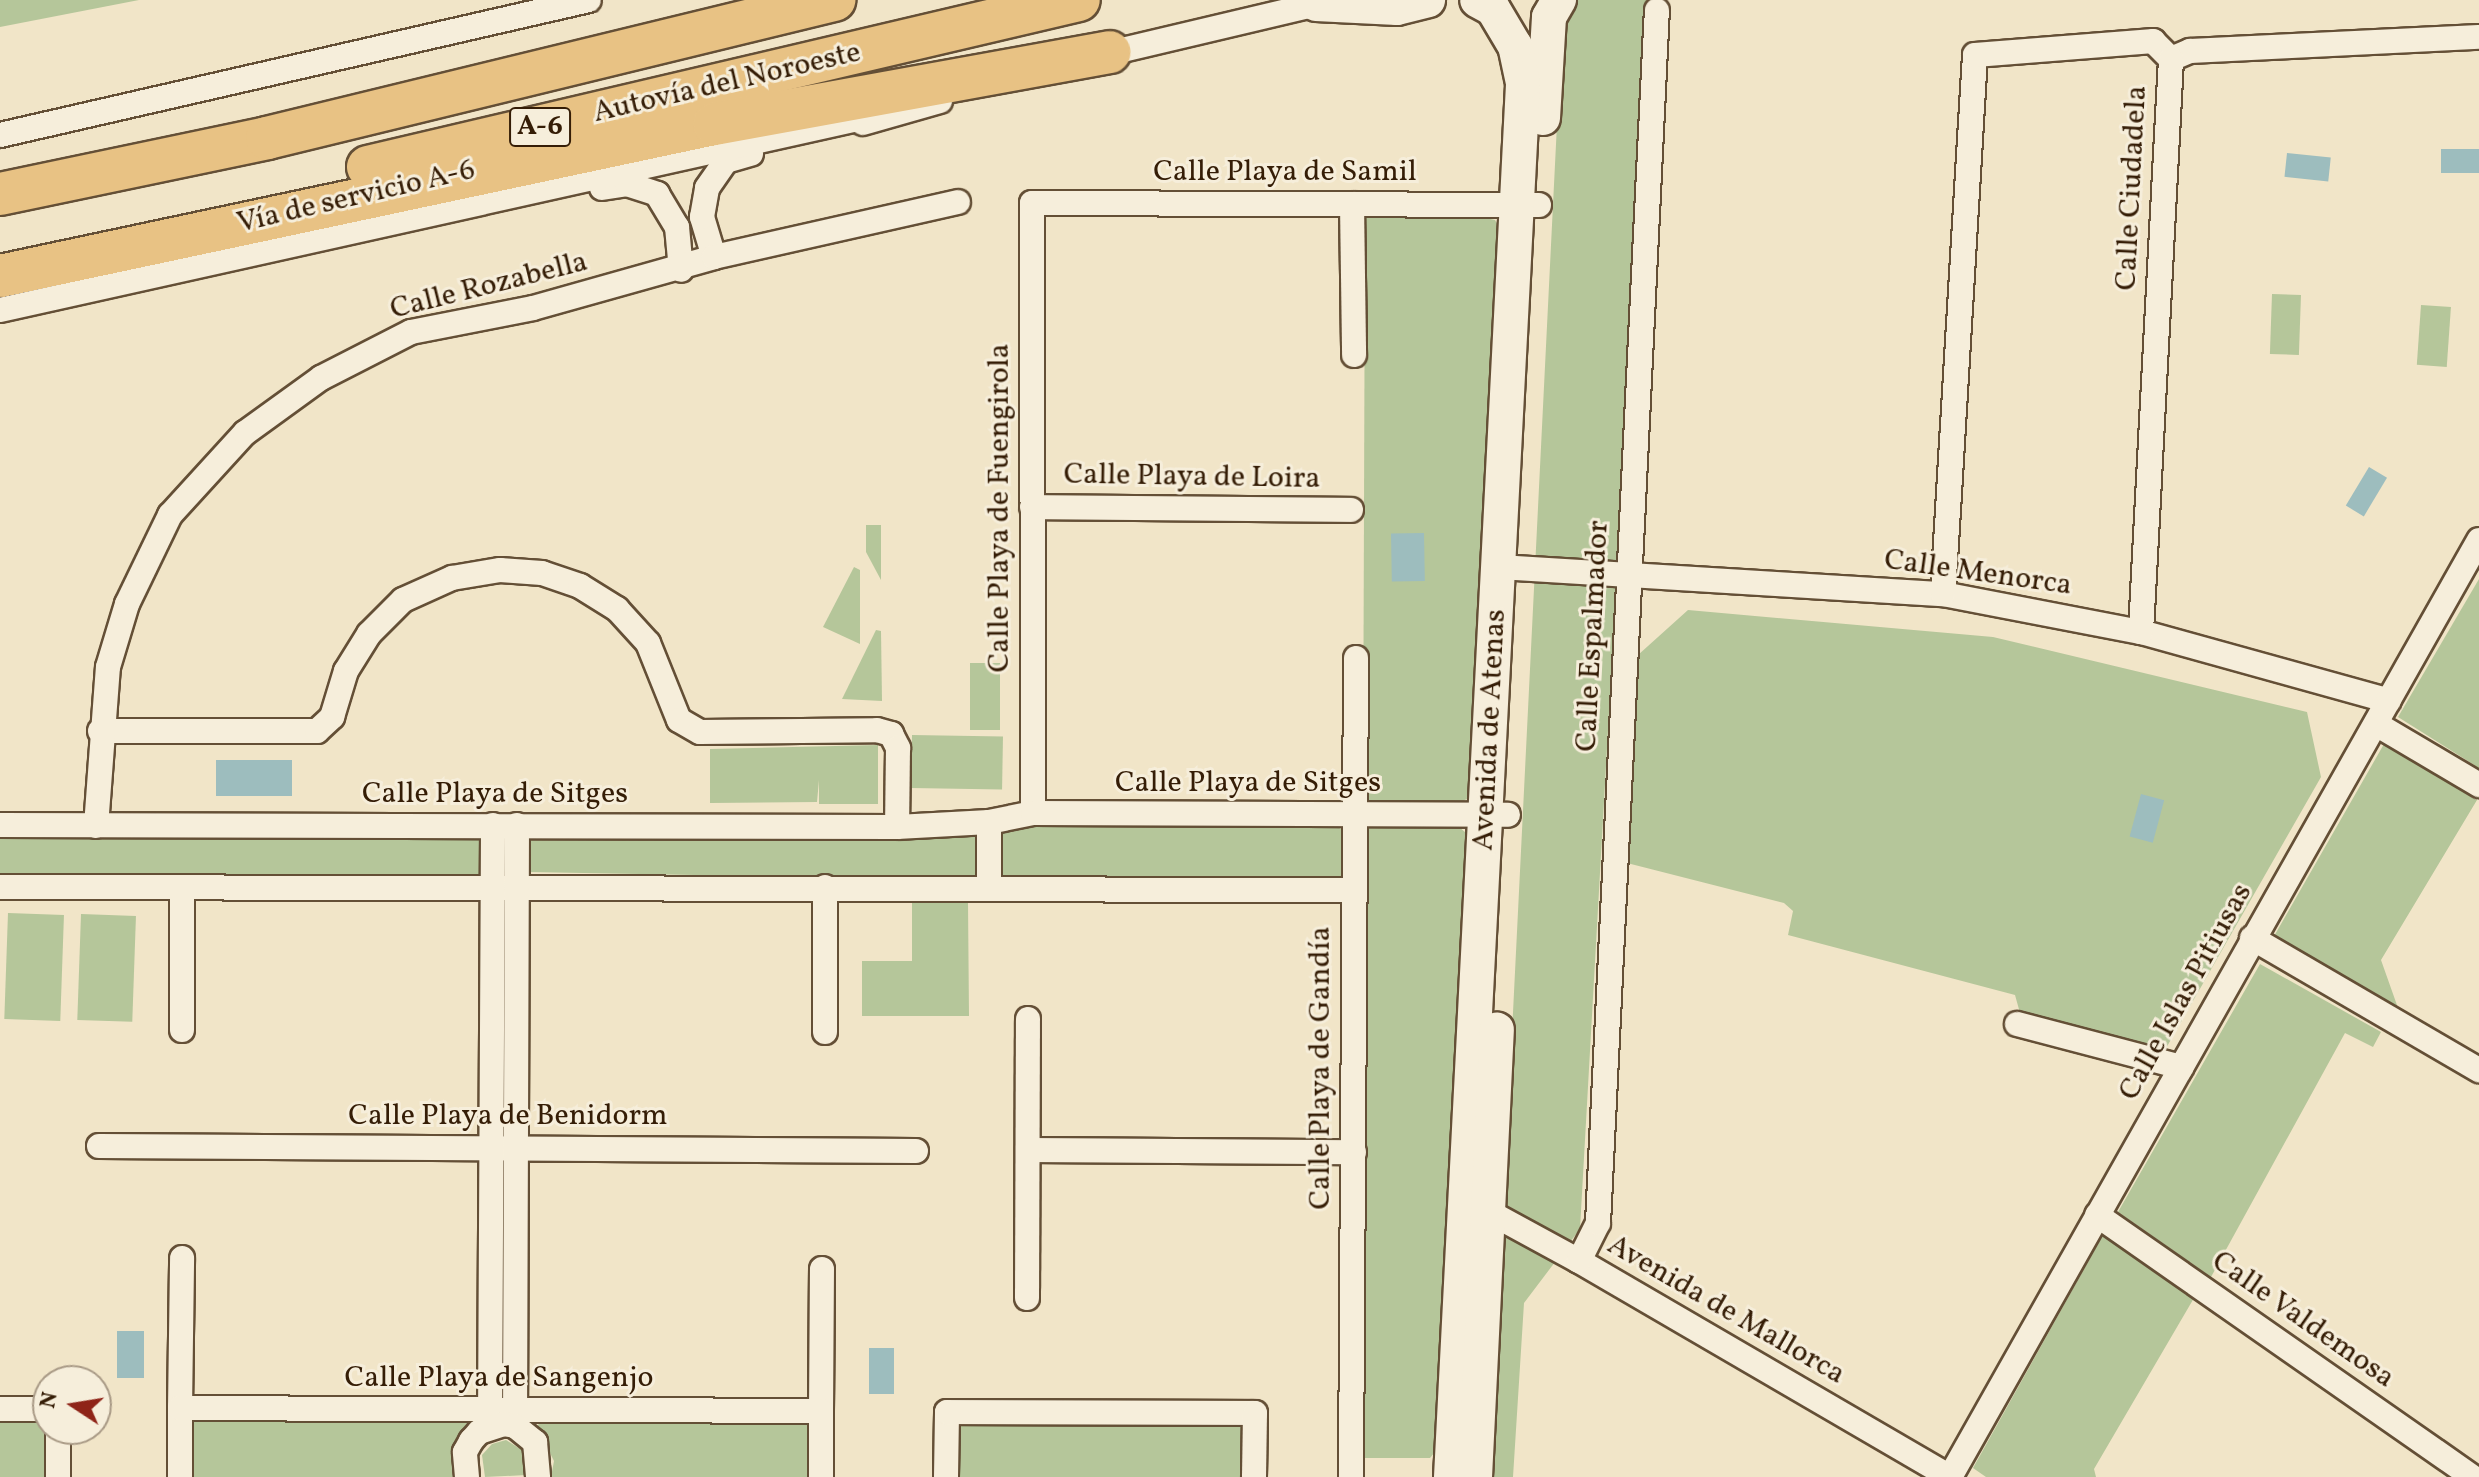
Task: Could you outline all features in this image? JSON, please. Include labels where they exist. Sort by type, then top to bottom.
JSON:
[{"type":"highway","name":"Autovía del Noroeste","points":[[0,194],[267,138],[834,0]]},
{"type":"highway","name":"Autovía del Noroeste","points":[[0,250],[1079,0]]},
{"type":"highway","points":[[0,276],[714,124],[1109,52]]},
{"type":"highway","points":[[0,172],[160,137],[267,138]]},
{"type":"main road","points":[[1324,2],[1397,8],[1428,0]]},
{"type":"main road","name":"Avenida de Atenas","points":[[1477,0],[1493,9],[1515,46],[1523,83],[1528,205]]},
{"type":"main road","name":"Avenida de Atenas","points":[[1475,1477],[1477,1212],[1528,205],[1548,30],[1559,0]]},
{"type":"main road","name":"Avenida de Atenas","points":[[1451,1477],[1477,1212]]},
{"type":"street","points":[[0,135],[589,0]]},
{"type":"street","name":"Vía de servicio A-6","points":[[0,310],[952,98],[1109,52],[1324,2]]},
{"type":"street","name":"Calle Espalmador","points":[[1579,1261],[1598,1223],[1657,10]]},
{"type":"street","points":[[2171,59],[2190,51],[2479,37]]},
{"type":"street","name":"Calle Ciudadela","points":[[1943,594],[1975,55],[2153,41],[2171,59],[2141,632]]},
{"type":"street","points":[[714,257],[702,217],[707,188],[726,161],[952,98]]},
{"type":"street","points":[[394,221],[627,184],[657,194],[677,227],[681,270]]},
{"type":"street","name":"Calle Rozabella","points":[[96,826],[100,731],[108,667],[127,604],[164,528],[245,433],[321,378],[411,332],[681,270],[714,257],[958,202]]},
{"type":"street","name":"Calle Playa de Samil","points":[[1032,203],[1528,205]]},
{"type":"street","name":"Calle Playa de Fuengirola","points":[[1032,203],[1033,813]]},
{"type":"street","points":[[1352,204],[1354,355]]},
{"type":"street","name":"Calle Playa de Loira","points":[[1032,507],[1351,510]]},
{"type":"street","name":"Calle Islas Pitiusas","points":[[1950,1477],[2479,540]]},
{"type":"street","name":"Calle Menorca","points":[[1511,568],[1943,594],[2141,632],[2389,701]]},
{"type":"street","points":[[100,731],[317,731],[332,717],[346,671],[369,634],[403,600],[452,578],[500,570],[542,573],[580,586],[617,609],[648,643],[679,720],[700,732],[877,730],[891,734],[898,748],[897,827]]},
{"type":"street","name":"Calle Playa de Gandía","points":[[1351,1477],[1356,658]]},
{"type":"street","points":[[2376,724],[2479,785]]},
{"type":"street","name":"Calle Playa de Sitges","points":[[0,825],[897,827],[989,822],[1033,813],[1496,815]]},
{"type":"street","points":[[989,822],[989,888]]},
{"type":"street","points":[[503,1419],[516,1148],[505,825]]},
{"type":"street","points":[[503,1419],[490,1148],[505,886]]},
{"type":"street","points":[[0,887],[1353,890]]},
{"type":"street","points":[[182,887],[182,1030]]},
{"type":"street","points":[[825,887],[825,1032]]},
{"type":"street","points":[[2252,938],[2479,1070]]},
{"type":"street","points":[[1027,1298],[1028,1019]]},
{"type":"street","points":[[2017,1024],[2181,1067]]},
{"type":"street","name":"Calle Playa de Benidorm","points":[[99,1146],[916,1151]]},
{"type":"street","points":[[1028,1150],[1354,1152]]},
{"type":"street","name":"Avenida de Mallorca","points":[[1477,1212],[1579,1261],[1950,1477]]},
{"type":"street","name":"Calle Valdemosa","points":[[2097,1215],[2472,1477]]},
{"type":"street","points":[[180,1477],[182,1258]]},
{"type":"street","points":[[821,1477],[822,1269]]},
{"type":"street","name":"Calle Playa de Sangenjo","points":[[180,1408],[503,1419],[821,1411]]},
{"type":"street","points":[[0,1409],[32,1409]]},
{"type":"street","points":[[946,1477],[947,1412],[1255,1413],[1254,1477]]},
{"type":"street","points":[[467,1477],[464,1465],[471,1441],[503,1419]]},
{"type":"street","points":[[503,1419],[535,1442],[538,1477]]},
{"type":"street","points":[[58,1445],[58,1477]]},
{"type":"green space","points":[[0,0],[139,0],[0,27]]},
{"type":"green space","points":[[1571,0],[1649,0],[1580,1229],[1524,1303],[1513,1477],[1490,1477],[1562,23]]},
{"type":"green space","points":[[1372,213],[1473,215],[1495,220],[1502,232],[1469,797],[1460,804],[1369,805],[1363,799],[1365,218]]},
{"type":"green space","points":[[2272,294],[2301,295],[2299,355],[2270,354]]},
{"type":"green space","points":[[2421,305],[2451,307],[2447,367],[2417,365]]},
{"type":"green space","points":[[866,525],[881,525],[881,580],[866,552]]},
{"type":"green space","points":[[854,567],[860,570],[860,644],[823,627]]},
{"type":"green space","points":[[2479,579],[2479,768],[2398,717]]},
{"type":"green space","points":[[1688,610],[1993,637],[2307,712],[2321,777],[2165,1050],[2020,1013],[2015,995],[1788,935],[1793,911],[1784,903],[1627,863],[1638,655]]},
{"type":"green space","points":[[876,630],[881,631],[882,701],[842,699]]},
{"type":"green space","points":[[970,663],[1000,663],[1000,730],[970,730]]},
{"type":"green space","points":[[912,735],[1003,737],[1002,790],[911,788]]},
{"type":"green space","points":[[2384,744],[2477,800],[2381,960],[2398,1008],[2273,938]]},
{"type":"green space","points":[[878,745],[878,804],[819,804],[819,780],[817,802],[710,803],[710,749]]},
{"type":"green space","points":[[1010,820],[1335,825],[1345,832],[1344,875],[1335,882],[1007,880],[998,874],[999,830]]},
{"type":"green space","points":[[1371,825],[1458,826],[1466,833],[1435,1452],[1430,1458],[1362,1458],[1364,832]]},
{"type":"green space","points":[[0,833],[474,834],[483,843],[483,871],[477,879],[0,879]]},
{"type":"green space","points":[[972,834],[980,841],[979,873],[971,880],[528,872],[528,840],[534,835]]},
{"type":"green space","points":[[912,902],[968,902],[969,1016],[862,1016],[862,961],[912,961]]},
{"type":"green space","points":[[8,913],[64,915],[60,1021],[4,1019]]},
{"type":"green space","points":[[81,914],[136,916],[132,1022],[77,1020]]},
{"type":"green space","points":[[2260,964],[2381,1032],[2373,1047],[2345,1033],[2211,1277],[2118,1212]]},
{"type":"green space","points":[[2103,1235],[2194,1298],[2094,1469],[2096,1477],[1986,1477],[1973,1468]]},
{"type":"green space","points":[[193,1419],[466,1419],[469,1427],[454,1457],[455,1477],[192,1477]]},
{"type":"green space","points":[[541,1420],[810,1424],[811,1477],[551,1477],[554,1461],[537,1427]]},
{"type":"green space","points":[[0,1421],[32,1421],[32,1445],[48,1445],[48,1477],[0,1477]]},
{"type":"green space","points":[[956,1422],[1246,1422],[1246,1477],[956,1477]]},
{"type":"green space","points":[[506,1440],[525,1452],[526,1475],[485,1477],[482,1455],[492,1444]]},
{"type":"water","points":[[2441,149],[2479,149],[2479,173],[2441,173]]},
{"type":"water","points":[[2287,153],[2331,158],[2328,181],[2284,177]]},
{"type":"water","points":[[2369,467],[2387,478],[2364,516],[2346,506]]},
{"type":"water","points":[[1424,533],[1425,581],[1392,582],[1391,534]]},
{"type":"water","points":[[216,760],[292,760],[292,796],[216,796]]},
{"type":"water","points":[[2141,794],[2164,800],[2153,843],[2130,837]]},
{"type":"water","points":[[117,1331],[144,1331],[144,1378],[117,1378]]},
{"type":"water","points":[[869,1348],[894,1348],[894,1394],[869,1394]]}]
